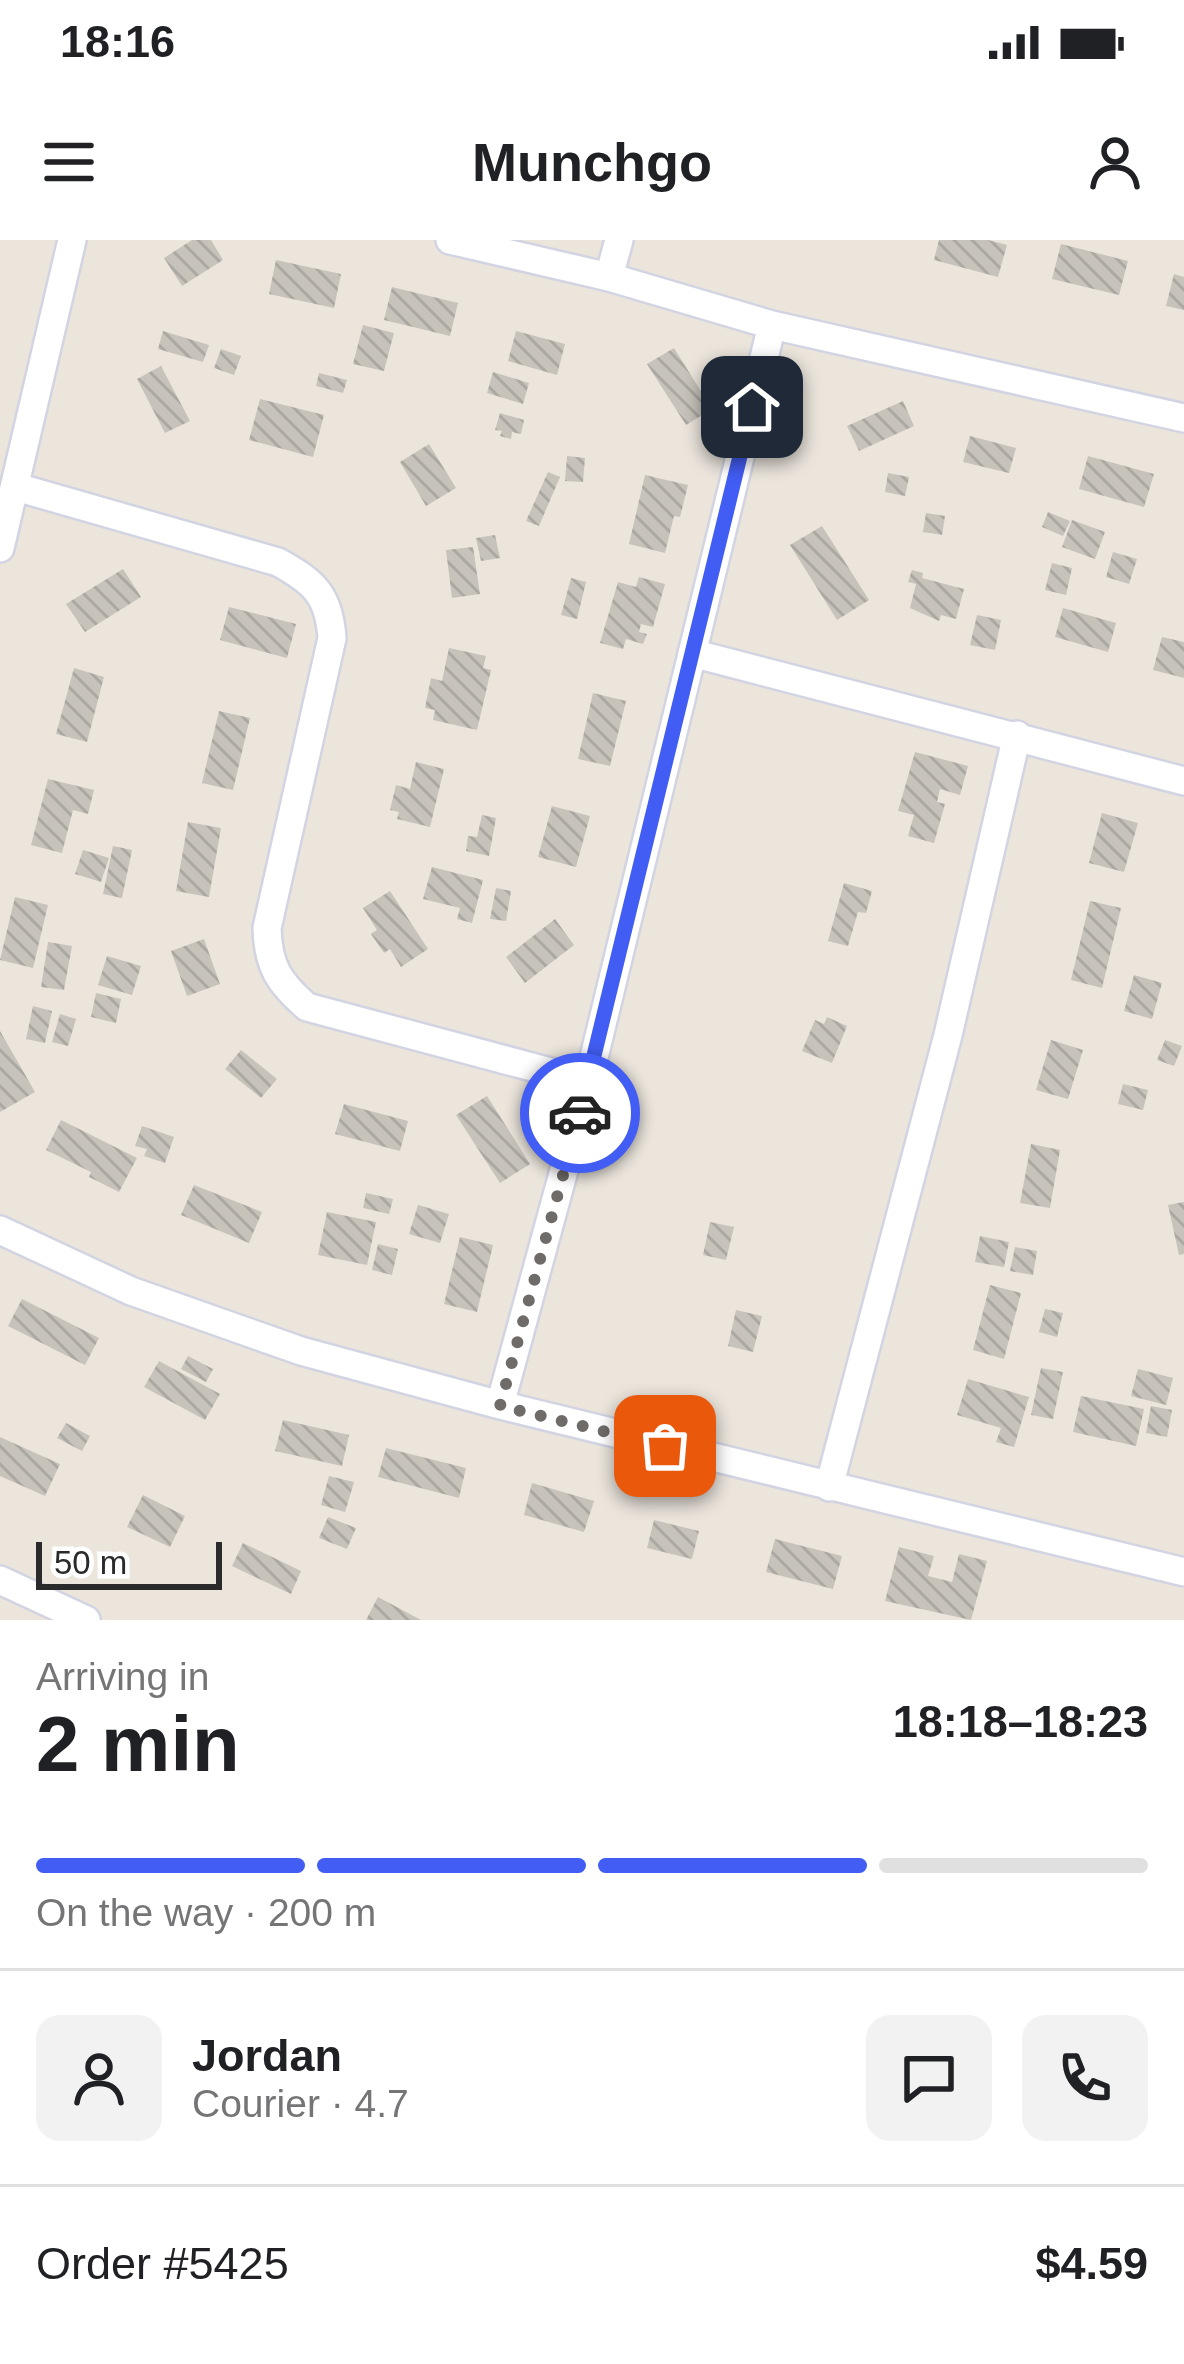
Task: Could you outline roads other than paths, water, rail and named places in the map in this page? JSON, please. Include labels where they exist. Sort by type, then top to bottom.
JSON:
[{"type":"street","points":[[0,548],[72,240]]},
{"type":"street","points":[[450,240],[609,277],[772,325],[1184,418]]},
{"type":"street","points":[[609,277],[619,240]]},
{"type":"street","points":[[500,1406],[588,1082],[772,325]]},
{"type":"street","points":[[16,487],[278,562],[310,579],[322,592],[331,612],[332,638],[267,928],[268,956],[282,986],[307,1007],[588,1082]]},
{"type":"street","points":[[692,653],[1184,781]]},
{"type":"street","points":[[829,1487],[948,1036],[1018,735]]},
{"type":"street","points":[[0,1230],[131,1291],[217,1324],[500,1406],[1184,1572]]},
{"type":"street","points":[[0,1580],[86,1620]]}]
